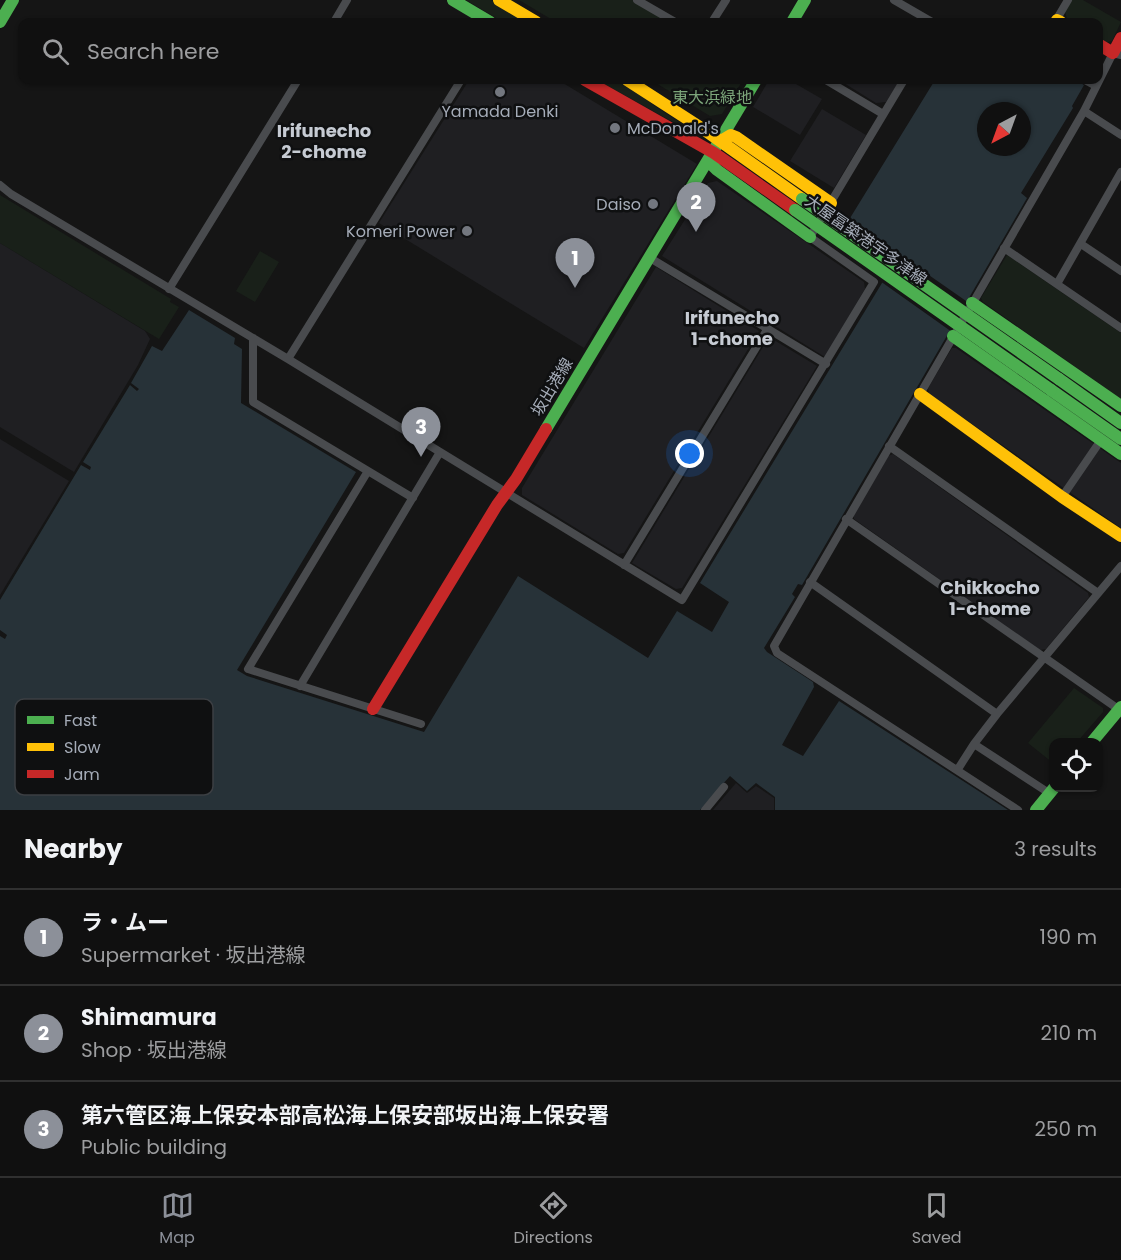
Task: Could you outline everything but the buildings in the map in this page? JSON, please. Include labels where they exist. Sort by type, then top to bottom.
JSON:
[{"type":"main road","points":[[0,22],[13,0]]},
{"type":"main road","points":[[453,0],[483,18]]},
{"type":"main road","points":[[499,0],[529,18]]},
{"type":"main road","points":[[794,18],[805,0]]},
{"type":"main road","points":[[1103,47],[1117,54],[1121,38]]},
{"type":"main road","name":"大屋冨築港宇多津線","points":[[592,84],[714,153],[1121,440]]},
{"type":"main road","name":"大屋冨築港宇多津線","points":[[633,84],[721,141],[1121,423]]},
{"type":"main road","name":"坂出港線","points":[[373,709],[714,153],[754,84]]},
{"type":"main road","points":[[721,141],[731,135],[736,137],[831,202]]},
{"type":"main road","points":[[714,153],[713,166],[717,170],[810,237]]},
{"type":"main road","points":[[972,303],[1121,406]]},
{"type":"main road","points":[[953,336],[1121,454]]},
{"type":"main road","points":[[920,394],[1121,536]]},
{"type":"main road","points":[[1096,738],[1120,710]]},
{"type":"main road","points":[[1036,810],[1050,792]]},
{"type":"street","points":[[336,18],[347,0]]},
{"type":"street","points":[[637,0],[668,18]]},
{"type":"street","points":[[715,18],[726,0]]},
{"type":"street","points":[[894,0],[925,18]]},
{"type":"street","points":[[1060,18],[1068,0]]},
{"type":"street","points":[[1103,75],[1117,54]]},
{"type":"street","points":[[170,289],[296,84]]},
{"type":"street","points":[[288,359],[459,84]]},
{"type":"street","points":[[833,84],[883,114]]},
{"type":"street","points":[[0,185],[11,194],[288,359],[682,600],[874,282],[810,237],[902,84]]},
{"type":"street","points":[[1018,810],[777,653],[774,646],[1084,111],[1096,86],[1092,84]]},
{"type":"street","points":[[1084,111],[1121,135]]},
{"type":"street","points":[[1057,284],[1121,172]]},
{"type":"street","points":[[1081,244],[1121,271]]},
{"type":"street","points":[[1004,248],[1121,328]]},
{"type":"street","points":[[650,258],[826,363]]},
{"type":"street","points":[[624,565],[768,328]]},
{"type":"street","points":[[252,338],[253,402],[412,498]]},
{"type":"street","points":[[1062,496],[1101,440]]},
{"type":"street","points":[[889,446],[1098,593]]},
{"type":"street","points":[[300,686],[440,452]]},
{"type":"street","points":[[368,471],[248,669],[421,724]]},
{"type":"street","points":[[846,519],[1120,710]]},
{"type":"street","points":[[958,770],[997,714],[1121,566]]},
{"type":"street","points":[[810,582],[997,714]]},
{"type":"street","points":[[974,744],[1049,788]]},
{"type":"street","points":[[705,810],[724,787]]},
{"type":"shaded area","points":[[466,84],[565,84],[697,164],[584,348],[379,223]]},
{"type":"shaded area","points":[[767,84],[796,84],[822,99],[800,135],[753,107]]},
{"type":"shaded area","points":[[846,84],[897,84],[886,102],[876,103]]},
{"type":"shaded area","points":[[933,84],[1084,85],[1073,108],[1021,193],[1027,198],[802,585],[798,584],[792,594],[795,597],[764,648],[813,682],[814,687],[782,745],[803,756],[839,701],[1008,810],[775,810],[775,797],[756,783],[747,791],[730,776],[700,810],[0,810],[0,636],[5,639],[7,635],[0,630],[0,600],[81,465],[90,470],[91,467],[83,462],[130,385],[137,391],[139,389],[131,383],[152,346],[162,351],[189,310],[235,338],[234,344],[242,349],[241,403],[356,472],[237,670],[247,676],[424,732],[518,576],[648,658],[677,611],[712,632],[729,602],[700,583],[899,255],[885,245],[839,236]]},
{"type":"shaded area","points":[[822,109],[866,135],[834,188],[790,161]]},
{"type":"shaded area","points":[[717,181],[864,282],[865,289],[825,357],[662,256],[708,183]]},
{"type":"shaded area","points":[[0,243],[145,331],[150,339],[138,365],[74,472],[0,427]]},
{"type":"shaded area","points":[[656,267],[759,331],[624,553],[618,554],[522,495],[522,488]]},
{"type":"shaded area","points":[[769,337],[817,366],[682,588],[676,589],[632,563]]},
{"type":"shaded area","points":[[952,348],[956,348],[1121,463],[1121,528],[929,394],[928,388]]},
{"type":"shaded area","points":[[0,439],[69,481],[0,595]]},
{"type":"shaded area","points":[[893,454],[1088,593],[1089,597],[1046,649],[1040,650],[854,519],[854,515],[888,456]]},
{"type":"shaded area","points":[[736,783],[747,793],[756,786],[774,798],[774,810],[713,810]]},
{"type":"green space","points":[[466,0],[491,0],[521,18],[496,18]]},
{"type":"green space","points":[[519,0],[632,0],[662,18],[549,18]]},
{"type":"green space","points":[[1072,0],[1083,0],[1121,22],[1112,41],[1105,43],[1103,42],[1103,18],[1067,18],[1065,12]]},
{"type":"green space","points":[[604,84],[626,84],[700,137]]},
{"type":"green space","name":"東大浜緑地","points":[[658,84],[741,84],[722,114],[710,116]]},
{"type":"green space","points":[[0,195],[171,299],[170,302],[179,307],[159,339],[0,243]]},
{"type":"green space","points":[[260,251],[279,262],[255,302],[236,291]]},
{"type":"green space","points":[[1007,255],[1121,333],[1121,399],[983,302],[981,298]]},
{"type":"green space","points":[[1074,688],[1103,708],[1103,712],[1080,738],[1049,738],[1049,760],[1028,743]]},
{"type":"pier","points":[[847,218],[969,303],[952,332],[880,281],[895,256],[886,249],[877,263],[837,235]]},
{"type":"traffic: fast","points":[[0,22],[13,0]]},
{"type":"traffic: fast","points":[[453,0],[483,18]]},
{"type":"traffic: fast","points":[[794,18],[805,0]]},
{"type":"traffic: fast","points":[[546,429],[754,84]]},
{"type":"traffic: fast","points":[[714,153],[713,166],[717,170],[810,237]]},
{"type":"traffic: fast","points":[[802,199],[1059,379]]},
{"type":"traffic: fast","points":[[795,210],[1051,390]]},
{"type":"traffic: fast","points":[[972,303],[1121,406]]},
{"type":"traffic: fast","points":[[953,336],[1121,454]]},
{"type":"traffic: fast","points":[[1059,379],[1121,423]]},
{"type":"traffic: fast","points":[[1051,390],[1121,439]]},
{"type":"traffic: fast","points":[[1095,738],[1121,707]]},
{"type":"traffic: fast","points":[[1036,810],[1051,792]]},
{"type":"traffic: slow","points":[[499,0],[529,18]]},
{"type":"traffic: slow","points":[[633,84],[706,131],[802,199]]},
{"type":"traffic: slow","points":[[721,141],[731,135],[736,137],[831,203]]},
{"type":"traffic: slow","points":[[920,394],[1062,497],[1121,536]]},
{"type":"traffic: jam","points":[[1103,47],[1113,53],[1121,38]]},
{"type":"traffic: jam","points":[[592,84],[714,153],[795,210]]},
{"type":"traffic: jam","points":[[373,709],[546,429]]},
{"type":"place","name":"Yamada Denki","points":[[500,92]]},
{"type":"place","name":"McDonald's","points":[[615,128]]},
{"type":"place","name":"Daiso","points":[[653,204]]},
{"type":"place","name":"Komeri Power","points":[[467,231]]},
{"type":"place","name":"Shimamura","points":[[696,232]]},
{"type":"place","name":"ラ・ムー","points":[[575,288]]},
{"type":"place","name":"第六管区海上保安本部高松海上保安部坂出海上保安署","points":[[421,457]]},
{"type":"district","name":"Irifunecho 2-chome","points":[[324,140]]},
{"type":"district","name":"Irifunecho 1-chome","points":[[732,327]]},
{"type":"district","name":"Chikkocho 1-chome","points":[[990,597]]}]
